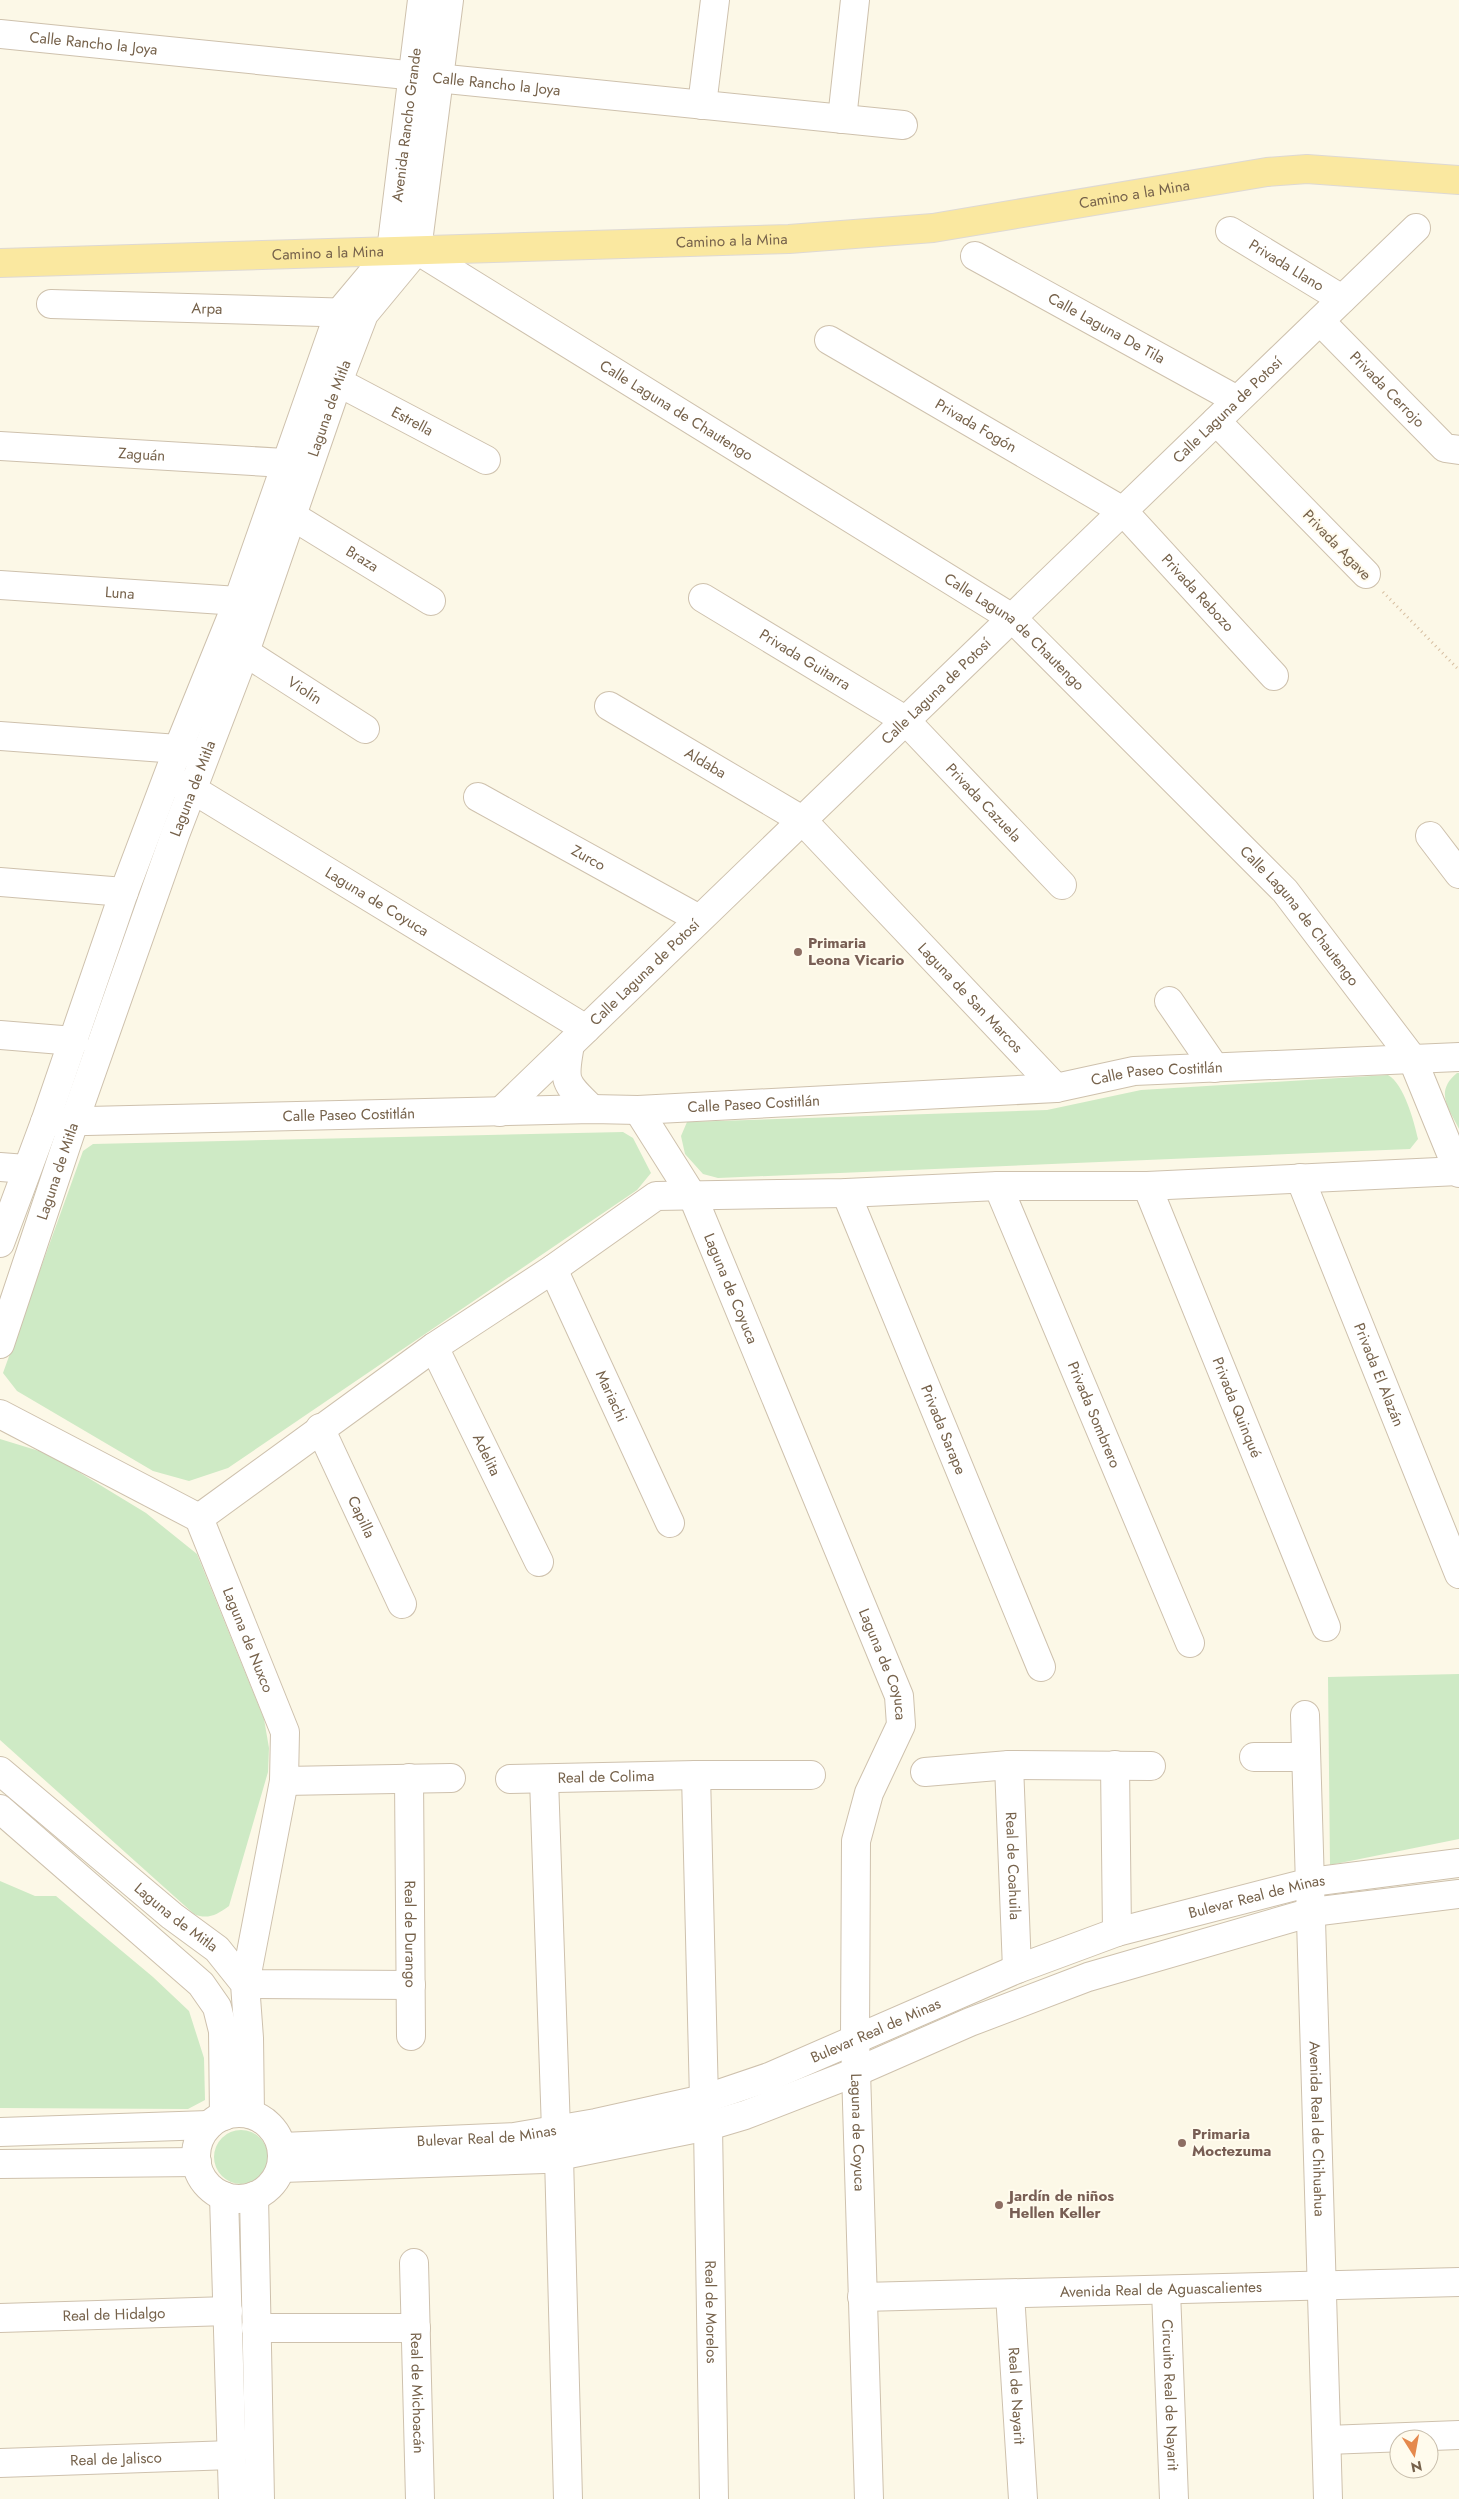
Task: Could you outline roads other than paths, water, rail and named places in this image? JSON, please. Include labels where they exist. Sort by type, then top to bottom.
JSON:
[{"type":"main road","name":"Camino a la Mina","points":[[0,262],[789,239],[933,228],[1267,172],[1307,169],[1459,180]]},
{"type":"street","name":"Avenida Rancho Grande","points":[[422,0],[426,77]]},
{"type":"street","name":"Avenida Rancho Grande","points":[[404,250],[426,77],[448,0]]},
{"type":"street","points":[[702,105],[714,0]]},
{"type":"street","points":[[842,119],[855,0]]},
{"type":"street","name":"Calle Rancho la Joya","points":[[0,34],[903,125]]},
{"type":"street","name":"Calle Laguna de Potosí","points":[[500,1112],[1416,228]]},
{"type":"street","name":"Privada Llano","points":[[1230,232],[1342,299]]},
{"type":"street","name":"Laguna de Mitla","points":[[0,1243],[13,1168],[45,1122],[124,892],[178,748],[238,601],[285,463],[351,313],[404,250]]},
{"type":"street","name":"Calle Laguna de Chautengo","points":[[404,250],[1012,618],[1285,891],[1412,1058],[1459,1171]]},
{"type":"street","name":"Calle Laguna De Tila","points":[[975,256],[1237,400]]},
{"type":"street","name":"Arpa","points":[[51,304],[351,313]]},
{"type":"street","name":"Laguna de Mitla","points":[[0,1344],[74,1122],[192,789],[245,652],[294,517],[338,382],[351,313]]},
{"type":"street","name":"Privada Cerrojo","points":[[1320,321],[1445,448],[1459,450]]},
{"type":"street","name":"Privada Fogón","points":[[829,340],[1123,510]]},
{"type":"street","name":"Estrella","points":[[338,382],[486,460]]},
{"type":"street","name":"Privada Agave","points":[[1216,421],[1366,574]]},
{"type":"street","name":"Zaguán","points":[[0,446],[285,463]]},
{"type":"street","name":"Privada Rebozo","points":[[1123,510],[1274,676]]},
{"type":"street","name":"Braza","points":[[294,517],[431,601]]},
{"type":"street","name":"Luna","points":[[0,585],[238,601]]},
{"type":"street","name":"Privada Guitarra","points":[[703,598],[905,720]]},
{"type":"street","name":"Violín","points":[[245,652],[365,729]]},
{"type":"street","name":"Aldaba","points":[[609,706],[802,820]]},
{"type":"street","name":"Privada Cazuela","points":[[905,720],[1062,885]]},
{"type":"street","points":[[0,736],[178,748],[204,758]]},
{"type":"street","name":"Laguna de Coyuca","points":[[167,778],[192,789],[578,1037]]},
{"type":"street","name":"Zurco","points":[[478,797],[699,919]]},
{"type":"street","name":"Laguna de San Marcos","points":[[802,820],[1056,1088]]},
{"type":"street","points":[[1430,836],[1459,874]]},
{"type":"street","points":[[0,882],[124,892]]},
{"type":"street","points":[[1169,1001],[1215,1068]]},
{"type":"street","points":[[0,1035],[74,1041]]},
{"type":"street","points":[[578,1037],[565,1074],[574,1091],[592,1108]]},
{"type":"street","name":"Calle Paseo Costitlán","points":[[45,1122],[500,1112],[592,1108],[638,1110],[1056,1088],[1134,1071],[1459,1057]]},
{"type":"street","name":"Laguna de Coyuca","points":[[638,1110],[693,1197],[899,1696],[901,1725],[869,1793],[856,1840],[855,2038],[869,2499]]},
{"type":"street","points":[[0,1414],[199,1518],[320,1428],[434,1347],[553,1269],[656,1196],[693,1197],[846,1193],[998,1186],[1147,1186],[1459,1171]]},
{"type":"street","name":"Privada El Alazán","points":[[1300,1178],[1459,1574]]},
{"type":"street","name":"Privada Sombrero","points":[[998,1186],[1190,1643]]},
{"type":"street","name":"Privada Quinqué","points":[[1147,1186],[1326,1628]]},
{"type":"street","name":"Privada Sarape","points":[[846,1193],[1041,1667]]},
{"type":"street","name":"Mariachi","points":[[553,1269],[670,1523]]},
{"type":"street","name":"Adelita","points":[[434,1347],[539,1562]]},
{"type":"street","name":"Capilla","points":[[320,1428],[402,1604]]},
{"type":"street","name":"Laguna de Nuxco","points":[[199,1518],[285,1732],[284,1781],[245,1984]]},
{"type":"street","name":"Avenida Real de Chihuahua","points":[[1305,1715],[1328,2499]]},
{"type":"street","points":[[1254,1757],[1306,1757]]},
{"type":"street","points":[[925,1772],[1009,1765],[1151,1766]]},
{"type":"street","name":"Real de Coahuila","points":[[1009,1765],[1017,1969]]},
{"type":"street","points":[[1115,1765],[1117,1932]]},
{"type":"street","name":"Laguna de Mitla","points":[[0,1771],[172,1916],[217,1949],[245,1984]]},
{"type":"street","points":[[696,1774],[704,2099]]},
{"type":"street","name":"Real de Colima","points":[[557,2144],[544,1778],[696,1774],[811,1775]]},
{"type":"street","name":"Real de Durango","points":[[245,1984],[411,1985],[409,1778]]},
{"type":"street","points":[[284,1781],[451,1778]]},
{"type":"street","points":[[510,1779],[544,1778]]},
{"type":"street","points":[[0,1809],[201,1984],[217,2007],[223,2031],[228,2118]]},
{"type":"street","name":"Bulevar Real de Minas","points":[[282,2158],[504,2162],[770,2077],[855,2038],[1017,1969],[1117,1932],[1311,1882],[1459,1862]]},
{"type":"street","name":"Bulevar Real de Minas","points":[[557,2144],[708,2126],[745,2115],[856,2072],[970,2022],[1088,1977],[1312,1912],[1459,1894]]},
{"type":"street","points":[[152,1943],[172,1916]]},
{"type":"street","points":[[0,2132],[228,2118],[271,2126],[282,2158],[271,2184],[254,2196],[244,2198],[224,2196],[206,2182],[197,2162],[197,2149],[201,2136],[228,2118],[250,2038],[245,1984]]},
{"type":"street","points":[[411,1985],[411,2036]]},
{"type":"street","name":"Real de Morelos","points":[[708,2126],[714,2499]]},
{"type":"street","points":[[557,2144],[568,2499]]},
{"type":"street","points":[[0,2164],[197,2162]]},
{"type":"street","points":[[224,2196],[233,2499]]},
{"type":"street","points":[[254,2196],[260,2499]]},
{"type":"street","points":[[414,2264],[416,2328]]},
{"type":"street","name":"Avenida Real de Aguascalientes","points":[[862,2297],[1166,2291],[1459,2282]]},
{"type":"street","name":"Circuito Real de Nayarit","points":[[1166,2291],[1174,2499]]},
{"type":"street","name":"Real de Nayarit","points":[[1010,2294],[1023,2499]]},
{"type":"street","name":"Real de Hidalgo","points":[[0,2318],[228,2312]]},
{"type":"street","name":"Real de Michoacán","points":[[256,2328],[416,2328],[420,2499]]},
{"type":"street","points":[[1327,2440],[1459,2435]]},
{"type":"street","name":"Real de Jalisco","points":[[0,2463],[232,2455]]},
{"type":"place","name":"Primaria Leona Vicario","points":[[798,952]]},
{"type":"place","name":"Primaria Moctezuma","points":[[1182,2143]]},
{"type":"place","name":"Jardín de niños Hellen Keller","points":[[999,2205]]}]
